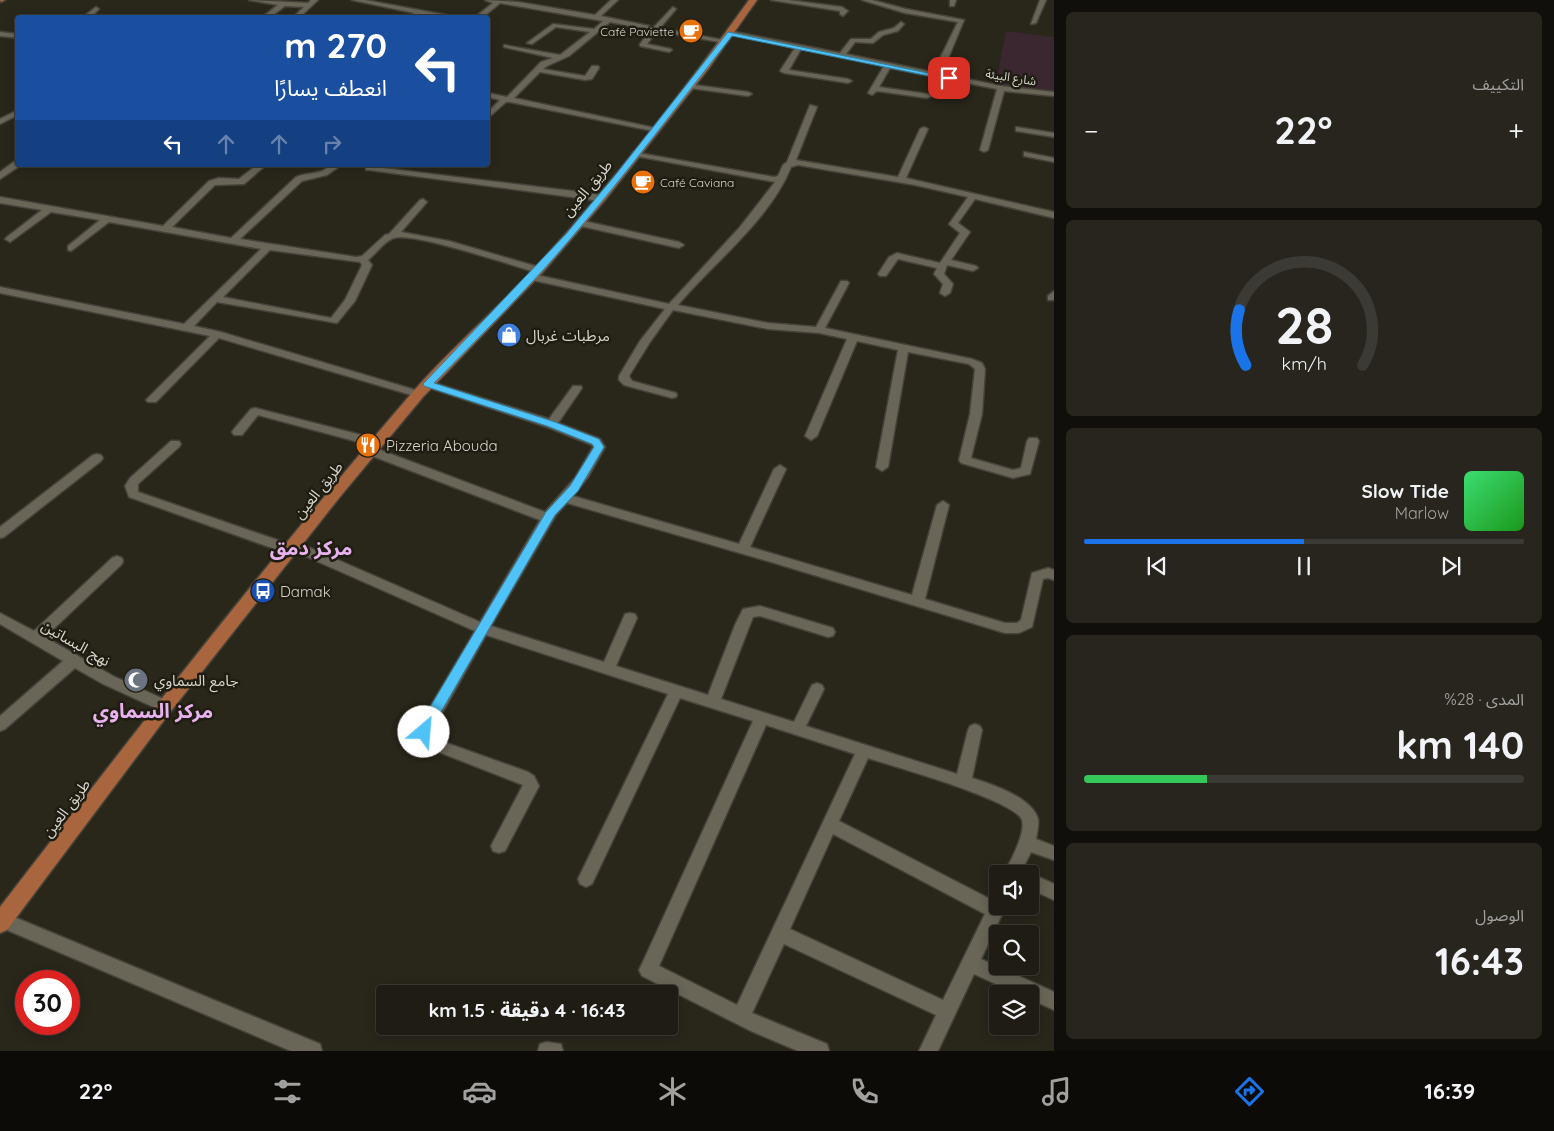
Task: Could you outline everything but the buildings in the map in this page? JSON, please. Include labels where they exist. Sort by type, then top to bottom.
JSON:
[{"type":"main road","name":"طريق العين","points":[[1,921],[165,706],[374,447],[423,389],[535,273],[601,198],[728,37],[753,0]]},
{"type":"street","points":[[252,0],[307,6]]},
{"type":"street","points":[[299,15],[315,0]]},
{"type":"street","points":[[355,0],[439,15]]},
{"type":"street","name":"شارع البيئة","points":[[488,0],[545,8],[655,29],[798,47],[1001,88],[1054,94]]},
{"type":"street","points":[[596,18],[616,0]]},
{"type":"street","points":[[774,0],[842,9],[845,11],[843,14]]},
{"type":"street","points":[[865,0],[905,11],[962,21],[947,48],[936,75],[935,84]]},
{"type":"street","points":[[1033,23],[1043,0]]},
{"type":"street","points":[[480,15],[499,1]]},
{"type":"street","points":[[268,15],[284,4]]},
{"type":"street","points":[[89,15],[96,9]]},
{"type":"street","points":[[669,50],[642,45],[673,9]]},
{"type":"street","points":[[415,15],[419,12]]},
{"type":"street","points":[[490,114],[538,70],[550,61],[561,58],[607,20]]},
{"type":"street","points":[[842,56],[853,40],[873,41],[881,33],[896,30],[901,24]]},
{"type":"street","points":[[530,43],[556,25],[595,31]]},
{"type":"street","points":[[0,34],[15,36]]},
{"type":"street","points":[[506,46],[561,58]]},
{"type":"street","points":[[798,47],[784,71],[848,81]]},
{"type":"street","points":[[888,65],[873,91],[927,96]]},
{"type":"street","points":[[538,70],[585,78],[590,77],[595,68]]},
{"type":"street","points":[[690,86],[748,94]]},
{"type":"street","points":[[984,150],[1001,88]]},
{"type":"street","points":[[490,96],[655,130]]},
{"type":"street","points":[[791,163],[813,107]]},
{"type":"street","points":[[0,122],[15,114]]},
{"type":"street","points":[[901,180],[924,129]]},
{"type":"street","points":[[1019,129],[1054,135]]},
{"type":"street","points":[[636,154],[774,180],[782,178]]},
{"type":"street","points":[[1027,154],[1054,160]]},
{"type":"street","points":[[672,396],[628,383],[624,380],[624,376],[671,307],[747,228],[768,201],[782,178],[787,165],[791,163],[798,162],[841,168],[1054,214]]},
{"type":"street","points":[[0,176],[15,165]]},
{"type":"street","points":[[165,229],[212,183],[219,181],[241,182],[260,167]]},
{"type":"street","points":[[233,241],[299,179],[308,175],[322,175],[333,167]]},
{"type":"street","points":[[369,168],[418,177],[542,189],[601,198]]},
{"type":"street","points":[[945,293],[948,284],[939,274],[943,264],[965,232],[953,224],[972,196]]},
{"type":"street","points":[[0,200],[346,259],[362,259],[393,235],[423,202]]},
{"type":"street","points":[[10,239],[50,209]]},
{"type":"street","points":[[71,248],[107,219]]},
{"type":"street","points":[[579,223],[678,245]]},
{"type":"street","points":[[393,235],[398,234],[446,243],[535,273],[671,307],[768,326],[820,330],[972,362],[980,366],[976,414],[964,458],[967,462],[1013,474],[1020,473],[1026,471],[1032,442]]},
{"type":"street","points":[[187,327],[268,247]]},
{"type":"street","points":[[883,274],[892,259],[897,256],[973,268]]},
{"type":"street","points":[[215,299],[331,321],[335,319],[350,301],[367,265],[362,259]]},
{"type":"street","points":[[820,330],[844,283]]},
{"type":"street","points":[[0,290],[217,334],[551,424],[598,444],[598,449],[574,488],[548,518],[424,728],[428,741],[436,746],[523,777],[529,781],[531,786],[499,846]]},
{"type":"street","points":[[152,400],[217,334]]},
{"type":"street","points":[[811,436],[853,337]]},
{"type":"street","points":[[882,467],[904,347]]},
{"type":"street","points":[[551,424],[577,388]]},
{"type":"street","points":[[238,432],[255,412],[374,447],[548,518]]},
{"type":"street","points":[[175,444],[134,481],[131,486],[133,494],[292,548],[484,629],[862,752],[981,788],[1019,805],[1029,814],[1032,823],[1027,843],[1016,865]]},
{"type":"street","points":[[0,534],[97,458]]},
{"type":"street","points":[[742,549],[780,470]]},
{"type":"street","points":[[564,498],[1014,629],[1027,623],[1036,576],[1048,573],[1054,575]]},
{"type":"street","points":[[917,602],[942,505]]},
{"type":"street","points":[[35,638],[117,561]]},
{"type":"street","points":[[713,702],[748,613],[760,611],[828,632]]},
{"type":"street","name":"نهج البساتين","points":[[0,618],[108,680],[165,706]]},
{"type":"street","points":[[608,669],[630,618]]},
{"type":"street","points":[[0,725],[74,660]]},
{"type":"street","points":[[797,730],[817,689]]},
{"type":"street","points":[[586,879],[676,691]]},
{"type":"street","points":[[762,718],[648,970],[741,1017],[820,1051]]},
{"type":"street","points":[[963,783],[974,730]]},
{"type":"street","points":[[741,1017],[862,752]]},
{"type":"street","points":[[830,824],[989,904]]},
{"type":"street","points":[[1027,843],[1054,853]]},
{"type":"street","points":[[1039,885],[1054,892]]},
{"type":"street","points":[[928,1051],[992,915]]},
{"type":"street","points":[[1,921],[313,1051]]},
{"type":"street","points":[[779,933],[947,1011]]},
{"type":"street","points":[[970,963],[1054,1001]]},
{"type":"street","points":[[547,1051],[554,1051]]},
{"type":"shaded area","points":[[1006,31],[1054,37],[1054,93],[1001,86],[996,83]]},
{"type":"place","name":"Café Paviette","points":[[691,31]]},
{"type":"place","name":"Café Caviana","points":[[643,182]]},
{"type":"place","name":"مرطبات غربال","points":[[509,335]]},
{"type":"place","name":"Pizzeria Abouda","points":[[368,445]]},
{"type":"place","name":"Damak","points":[[263,591]]},
{"type":"place","name":"جامع السماوي","points":[[136,680]]},
{"type":"district","name":"مركز دمق","points":[[311,547]]},
{"type":"district","name":"مركز السماوي","points":[[153,710]]},
{"type":"route","points":[[424,732],[424,728],[484,629],[551,512],[574,488],[599,447],[596,442],[551,424],[428,384],[569,236],[690,86],[730,33],[949,78]]}]
